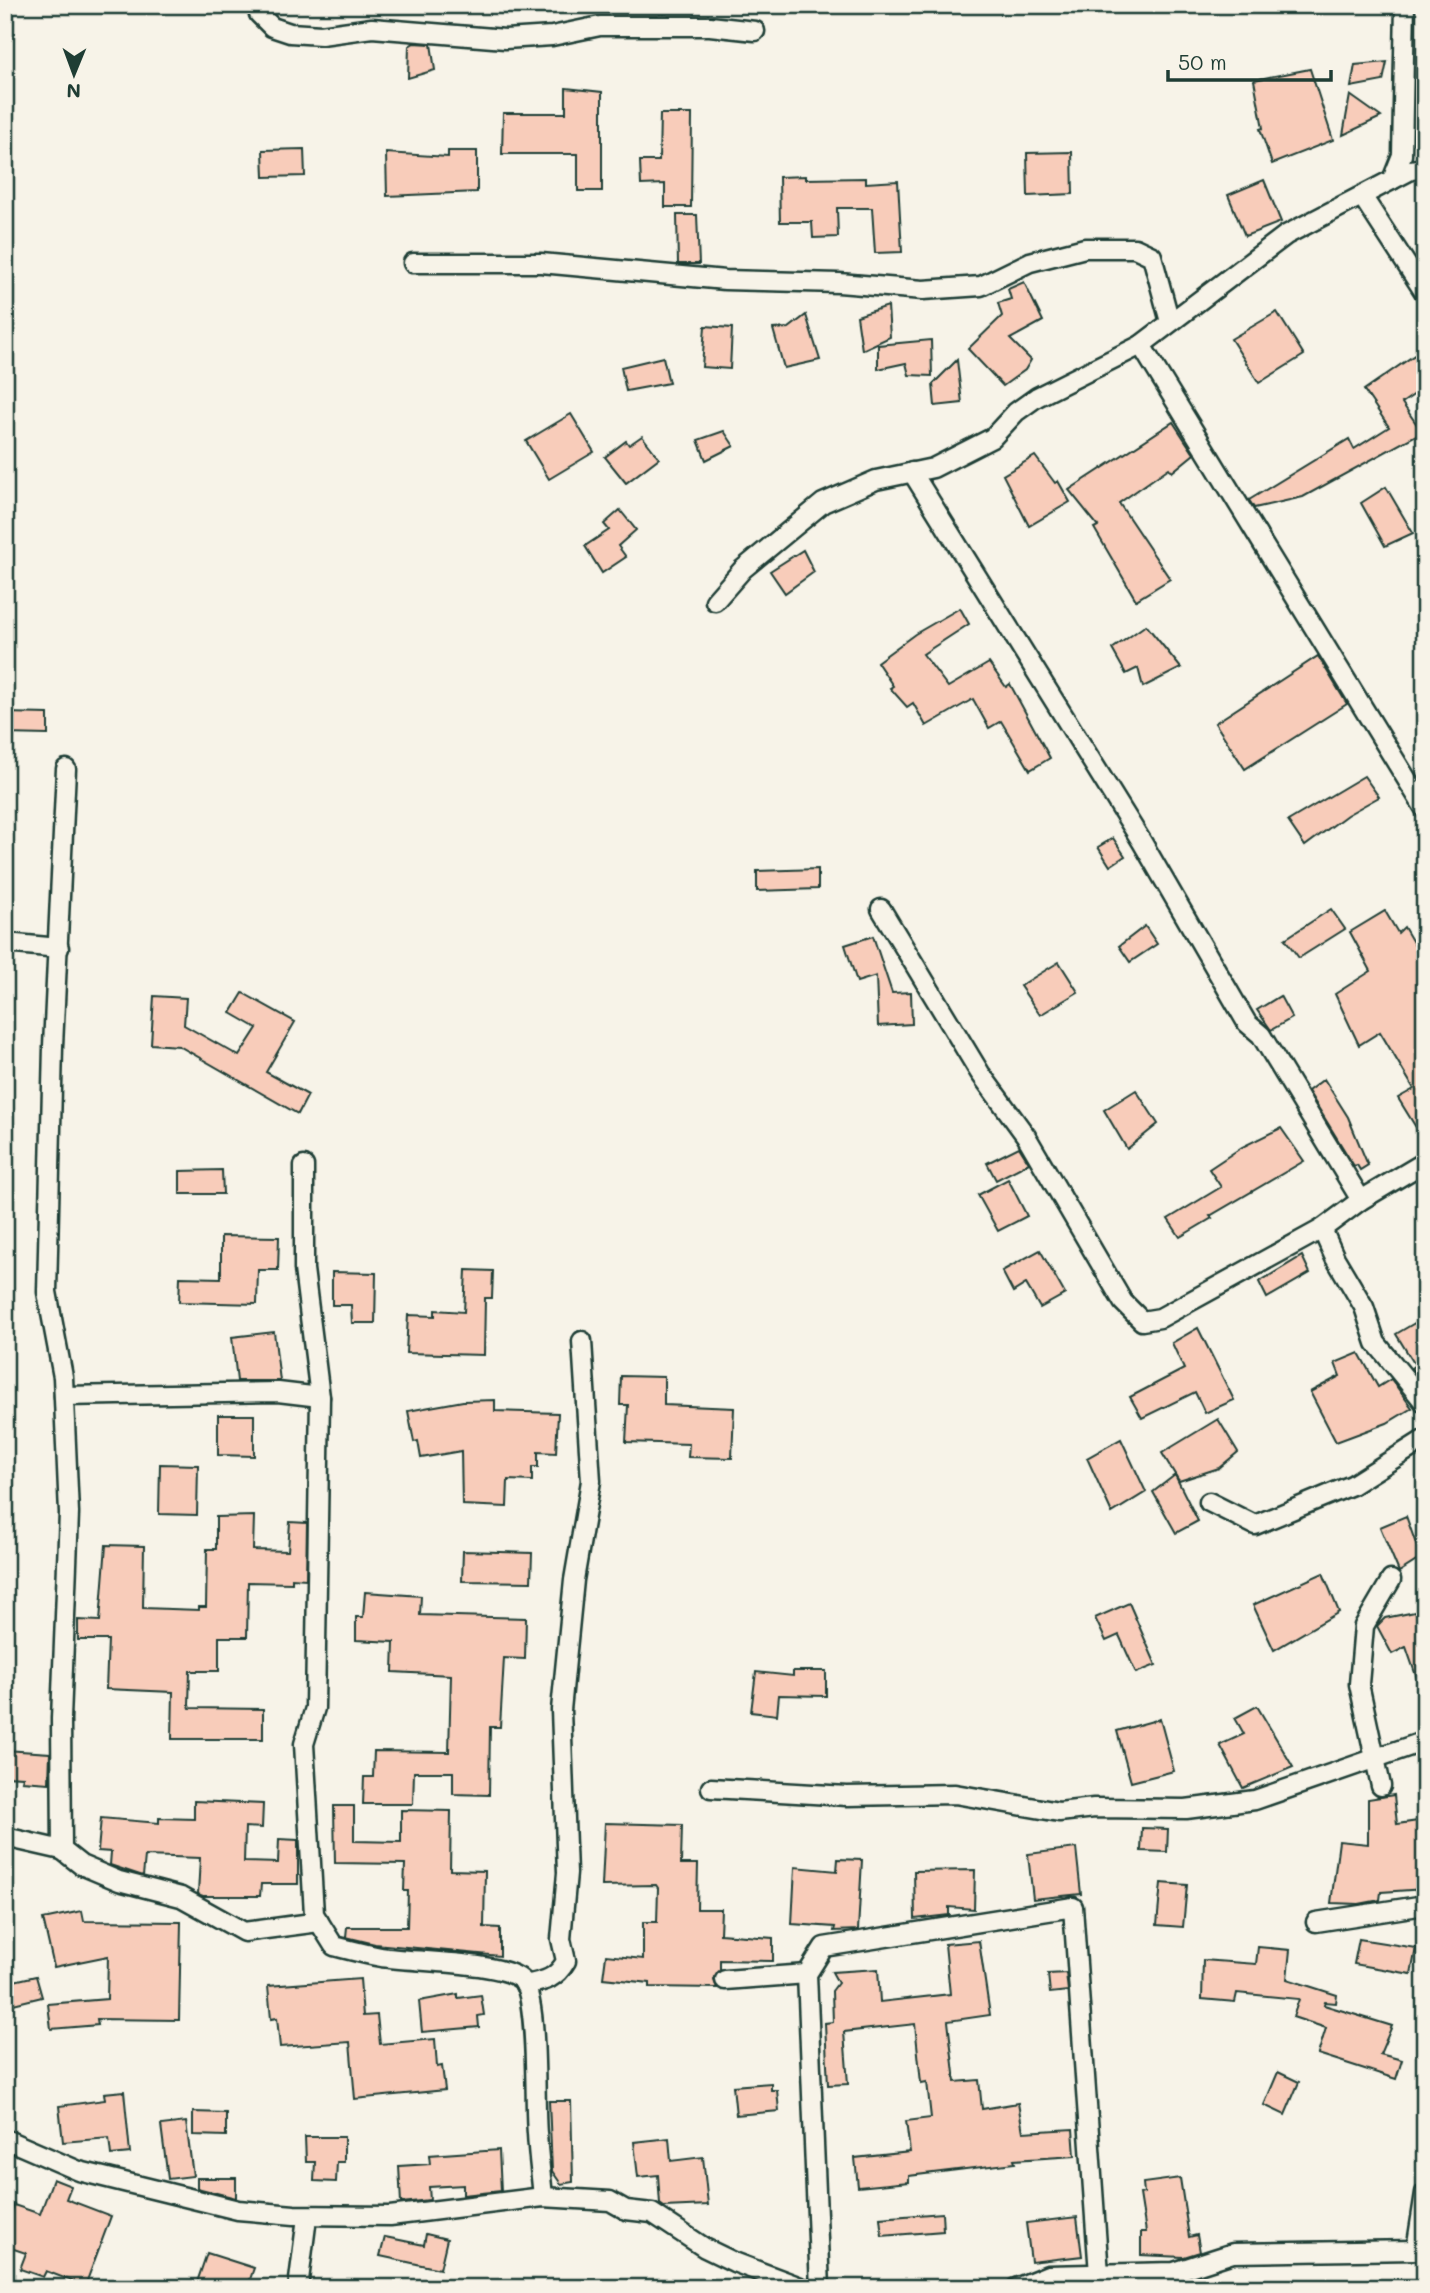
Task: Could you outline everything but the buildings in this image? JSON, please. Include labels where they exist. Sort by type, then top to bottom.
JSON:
[{"type":"street","points":[[256,5],[272,27],[290,33],[320,35],[372,28],[505,39],[552,36],[600,26],[710,26],[755,31]]},
{"type":"street","points":[[1392,180],[1402,155],[1405,5]]},
{"type":"street","points":[[1402,155],[1421,169]]},
{"type":"street","points":[[715,601],[743,569],[823,503],[876,480],[933,468],[992,438],[1016,412],[1037,397],[1141,345],[1286,235],[1392,180],[1421,169]]},
{"type":"street","points":[[1362,196],[1425,293]]},
{"type":"street","points":[[413,263],[541,263],[724,280],[839,283],[923,290],[981,286],[1030,262],[1085,248],[1135,248],[1152,256],[1170,322]]},
{"type":"street","points":[[1141,345],[1425,809]]},
{"type":"street","points":[[912,472],[1143,842],[1247,1023],[1261,1035],[1361,1200]]},
{"type":"street","points":[[62,1850],[61,1719],[69,1513],[64,1396],[47,1292],[53,1046],[66,769]]},
{"type":"street","points":[[881,909],[980,1073],[1026,1136],[1123,1302],[1142,1321],[1160,1318],[1322,1229],[1361,1200],[1425,1162]]},
{"type":"street","points":[[5,943],[59,948]]},
{"type":"street","points":[[304,1166],[304,1269],[320,1397],[315,1708],[304,1744],[314,1914],[334,1946],[385,1958],[415,1958],[506,1972],[525,1985],[549,1980],[559,1973],[566,1961],[561,1939],[567,1873],[561,1710],[567,1672],[574,1580],[591,1481],[582,1341]]},
{"type":"street","points":[[1322,1229],[1335,1258],[1364,1307],[1376,1343],[1425,1402]]},
{"type":"street","points":[[64,1396],[278,1392],[320,1397]]},
{"type":"street","points":[[1209,1502],[1255,1525],[1352,1485],[1425,1439]]},
{"type":"street","points":[[1381,1786],[1359,1685],[1364,1626],[1391,1580]]},
{"type":"street","points":[[711,1788],[847,1796],[955,1794],[1059,1812],[1094,1808],[1186,1809],[1255,1800],[1425,1741]]},
{"type":"street","points":[[5,1837],[62,1850],[81,1865],[119,1881],[181,1896],[244,1932],[319,1922]]},
{"type":"street","points":[[1316,1922],[1425,1905]]},
{"type":"street","points":[[820,2288],[807,1974],[824,1947],[1073,1907],[1099,2274]]},
{"type":"street","points":[[725,1980],[807,1974]]},
{"type":"street","points":[[525,1985],[534,2039],[536,2131],[544,2197]]},
{"type":"street","points":[[5,2139],[79,2171],[238,2210],[294,2215],[390,2216],[544,2197],[588,2197],[610,2201],[626,2210],[652,2213],[724,2257],[803,2288]]},
{"type":"street","points":[[1016,2288],[1048,2275],[1174,2273],[1233,2253],[1420,2250],[1425,2193]]},
{"type":"street","points":[[299,2288],[306,2225]]}]
